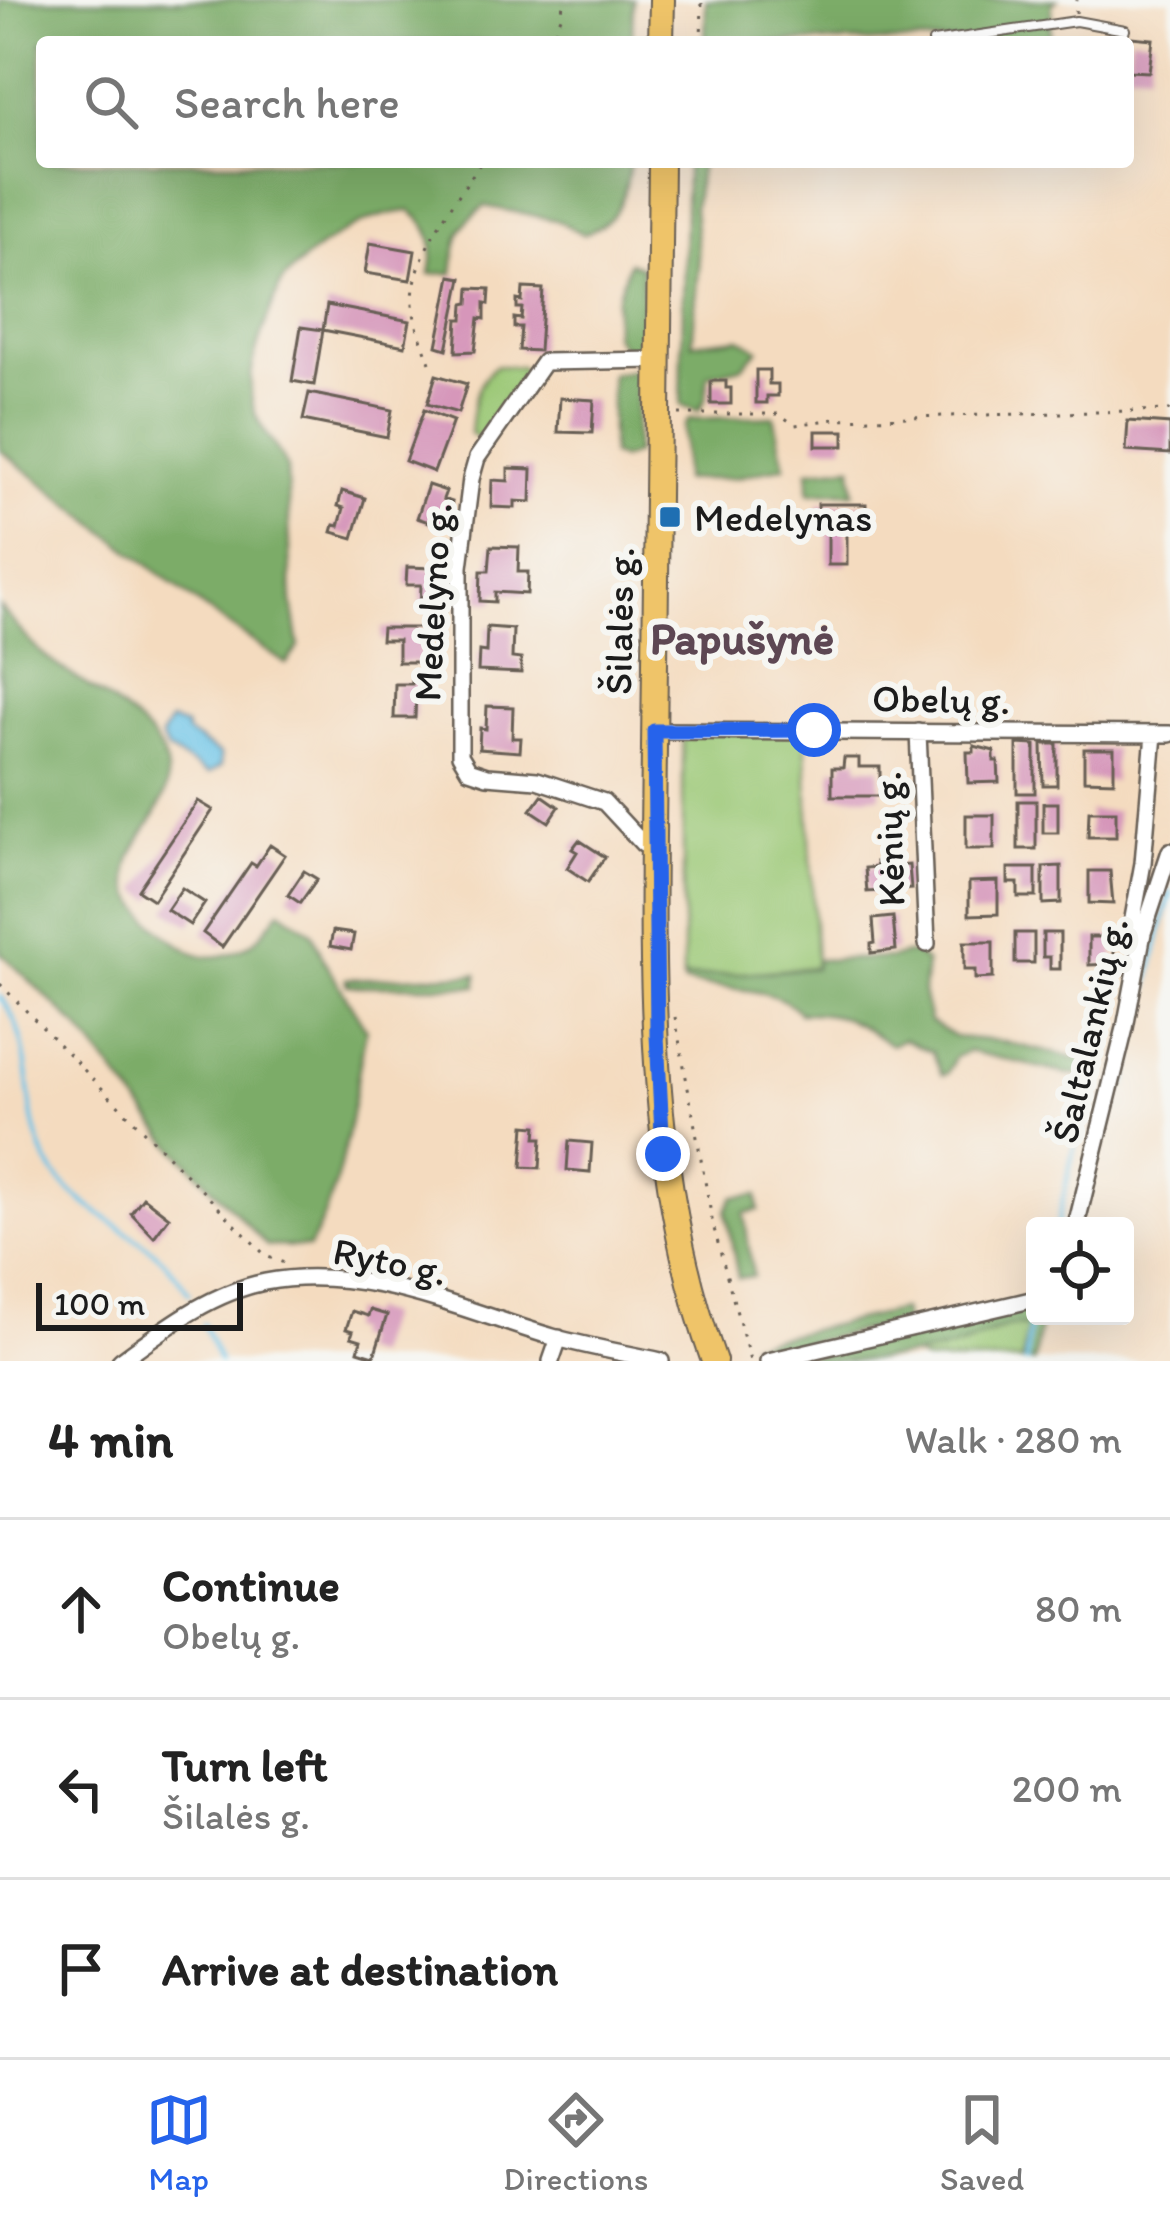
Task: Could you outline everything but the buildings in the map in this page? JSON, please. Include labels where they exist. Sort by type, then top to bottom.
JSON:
[{"type":"main road","points":[[662,0],[662,36]]},
{"type":"main road","name":"Šilalės g.","points":[[661,168],[653,848],[663,1154],[678,1243],[714,1361]]},
{"type":"street","name":"Medelyno g.","points":[[653,848],[643,844],[604,802],[537,780],[470,770],[460,755],[460,587],[477,458],[544,362],[658,360]]},
{"type":"street","name":"Obelų g.","points":[[654,731],[1162,734],[1131,929],[1143,933]]},
{"type":"street","name":"Kėnių g.","points":[[918,732],[927,944]]},
{"type":"street","name":"Šaltalankių g.","points":[[1078,1217],[1143,933],[1170,851]]},
{"type":"street","name":"Ryto g.","points":[[120,1361],[202,1306],[265,1282],[319,1278],[387,1287],[559,1338],[661,1361]]},
{"type":"street","points":[[768,1361],[1026,1301]]},
{"type":"street","points":[[551,1361],[559,1338]]},
{"type":"lane","points":[[974,36],[1076,21],[1125,30]]},
{"type":"path","points":[[553,36],[563,0]]},
{"type":"path","points":[[701,36],[702,0]]},
{"type":"path","points":[[430,363],[414,313],[418,272],[428,246],[477,168]]},
{"type":"path","points":[[658,415],[779,413],[795,425],[835,418],[1170,410]]},
{"type":"path","points":[[0,984],[266,1256],[284,1263]]},
{"type":"path","points":[[674,1014],[713,1226],[750,1361]]},
{"type":"green space","points":[[0,0],[633,0],[632,36],[36,36],[36,168],[629,168],[613,215],[583,234],[556,220],[485,206],[468,220],[460,235],[453,273],[430,274],[433,247],[425,225],[411,211],[393,213],[340,235],[307,257],[281,283],[256,351],[251,386],[258,420],[287,469],[292,601],[299,647],[286,664],[204,608],[0,450]]},
{"type":"green space","points":[[706,0],[1057,0],[1052,4],[1050,36],[705,36]]},
{"type":"green space","points":[[686,168],[700,168],[694,208],[699,268],[692,343],[740,338],[759,349],[741,367],[708,375],[699,411],[681,405]]},
{"type":"green space","points":[[629,262],[642,267],[642,352],[629,354],[614,336],[616,299]]},
{"type":"green space","points":[[495,366],[521,367],[527,374],[482,440],[470,433],[474,405],[483,380]]},
{"type":"green space","points":[[633,370],[637,374],[635,454],[622,459],[611,455],[611,374]]},
{"type":"green space","points":[[774,416],[785,466],[734,478],[683,480],[684,426],[689,419]]},
{"type":"green space","points":[[852,466],[854,492],[809,493],[809,470]]},
{"type":"green space","points":[[0,607],[44,655],[142,727],[163,756],[167,781],[162,802],[130,862],[129,883],[140,907],[167,935],[209,957],[250,944],[280,910],[312,932],[366,1029],[340,1169],[309,1247],[267,1246],[170,1143],[79,1028],[0,952]]},
{"type":"green space","points":[[805,730],[816,967],[683,978],[683,731]]},
{"type":"green space","points":[[916,954],[926,963],[923,992],[930,1022],[955,1037],[1000,1041],[1087,1061],[1093,1065],[1090,1074],[1067,1074],[969,1051],[955,1057],[942,1075],[932,1052],[903,1039],[891,1045],[839,1017],[799,1013],[763,993],[684,983],[683,978],[815,968],[816,960]]},
{"type":"green space","points":[[477,974],[477,986],[358,986],[348,985],[346,979]]},
{"type":"green space","points":[[757,1195],[759,1210],[744,1213],[753,1276],[738,1278],[726,1211],[733,1197]]},
{"type":"green space","points":[[1026,1305],[1026,1325],[1040,1325],[1034,1361],[1022,1361],[1028,1328],[1020,1326],[917,1355],[794,1361]]},
{"type":"green space","points":[[902,1310],[905,1321],[754,1354],[751,1343]]},
{"type":"green space","points":[[1016,1324],[1028,1328],[1022,1361],[926,1361],[914,1356],[959,1346]]},
{"type":"water","points":[[170,721],[185,726],[187,733],[220,754],[221,766],[208,774],[167,750],[161,737]]},
{"type":"waterway","points":[[1125,1085],[1170,892]]},
{"type":"waterway","points":[[0,997],[20,1035],[34,1122],[48,1163],[70,1191],[160,1257],[189,1293]]},
{"type":"waterway","points":[[1059,1217],[1088,1085],[1098,1083]]},
{"type":"waterway","points":[[203,1324],[219,1361]]},
{"type":"waterway","points":[[1026,1361],[1029,1325]]},
{"type":"place","name":"Medelynas","points":[[670,517]]},
{"type":"district","name":"Papušynė","points":[[742,638]]},
{"type":"route","points":[[663,1154],[654,731],[814,730]]}]
